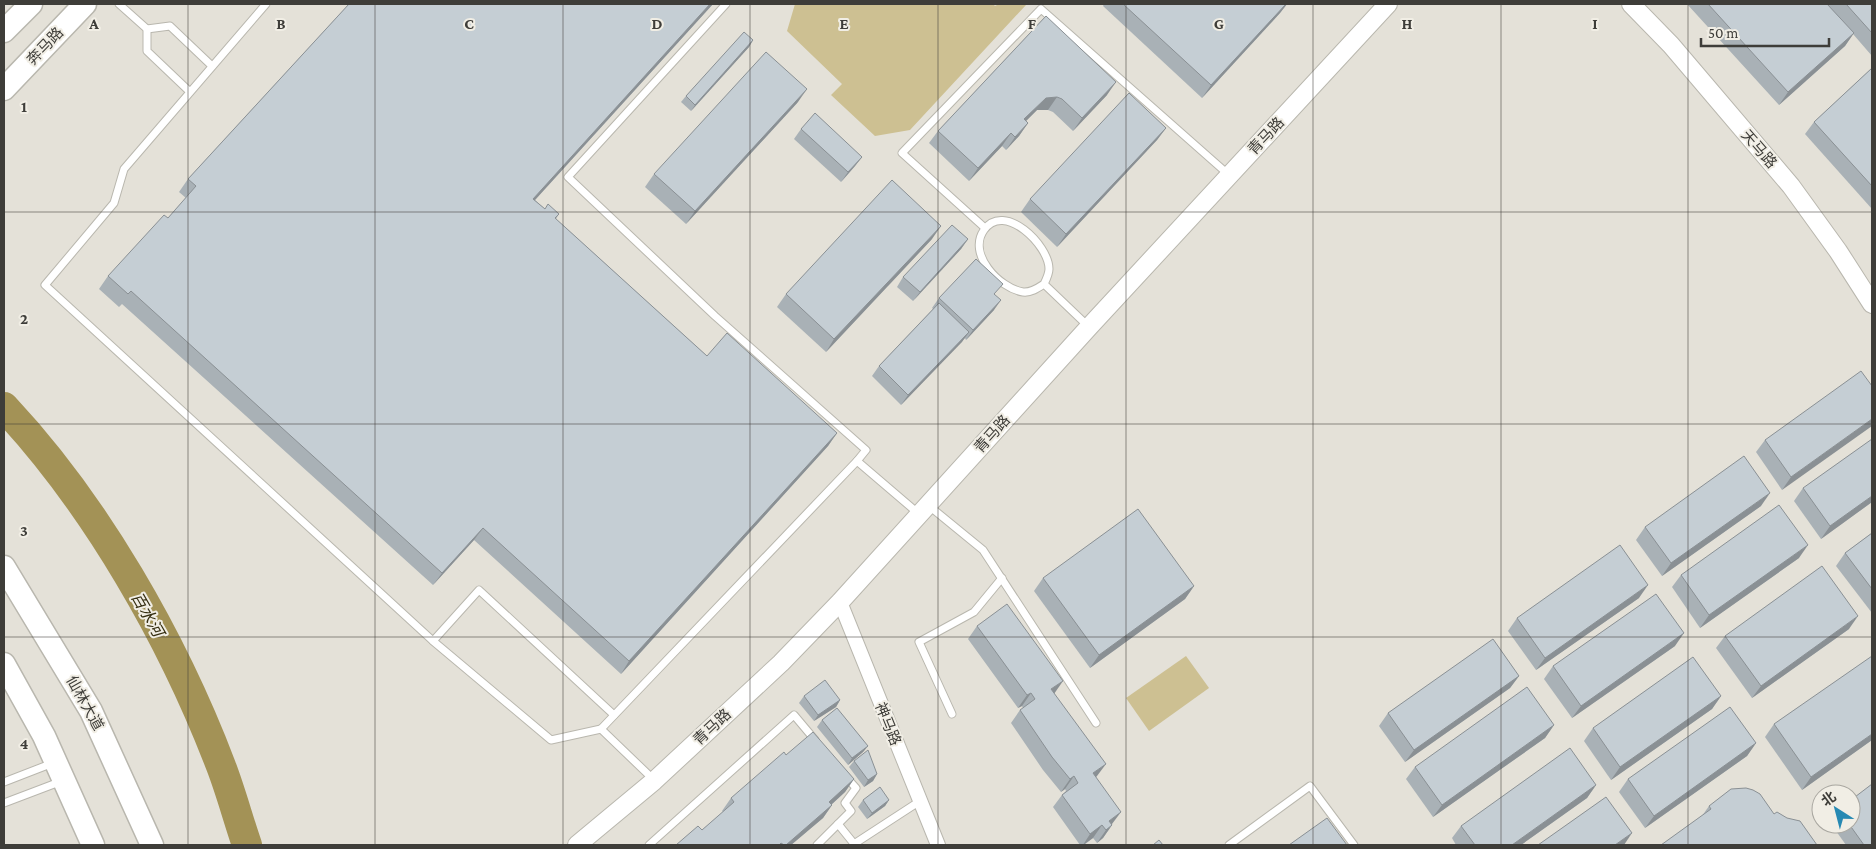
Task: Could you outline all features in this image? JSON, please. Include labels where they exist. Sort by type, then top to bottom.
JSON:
[{"type":"main road","points":[[4,31],[31,4]]},
{"type":"main road","name":"奔马路","points":[[4,88],[86,4]]},
{"type":"main road","name":"仙林大道","points":[[4,567],[90,712],[152,845]]},
{"type":"main road","points":[[4,664],[60,771],[93,845]]},
{"type":"street","name":"青马路","points":[[577,845],[654,781],[781,663],[840,602],[1229,175],[1388,4]]},
{"type":"street","name":"天马路","points":[[1632,4],[1671,45],[1791,186],[1838,251],[1872,304]]},
{"type":"street","name":"神马路","points":[[840,602],[938,845]]},
{"type":"lane","points":[[119,4],[147,29],[147,51],[189,91]]},
{"type":"lane","points":[[266,4],[189,91],[124,169],[114,203],[45,284],[433,640],[551,740],[601,729],[866,450],[708,309],[568,177],[726,4]]},
{"type":"lane","points":[[984,228],[902,153],[1041,9],[1229,175]]},
{"type":"lane","points":[[147,29],[170,26],[212,66]]},
{"type":"lane","points":[[1001,221],[1014,223],[1032,235],[1042,250],[1049,269],[1044,284],[1034,291],[1024,292],[1008,286],[990,270],[980,254],[978,242],[984,228],[1001,221]]},
{"type":"lane","points":[[1044,284],[1090,327]]},
{"type":"lane","points":[[857,461],[983,550],[1096,723]]},
{"type":"lane","points":[[952,714],[919,642],[974,612],[1002,578]]},
{"type":"lane","points":[[433,640],[479,590],[614,715]]},
{"type":"lane","points":[[649,845],[794,715],[819,744]]},
{"type":"lane","points":[[601,729],[654,781]]},
{"type":"lane","points":[[4,782],[60,771]]},
{"type":"lane","points":[[4,803],[60,771]]},
{"type":"lane","points":[[817,845],[851,811],[845,802],[856,788],[844,774]]},
{"type":"lane","points":[[1230,845],[1310,786],[1354,845]]},
{"type":"lane","points":[[838,824],[855,845],[920,801]]},
{"type":"shaded area","points":[[795,4],[1026,5],[910,130],[875,136],[831,95],[842,84],[787,31]]},
{"type":"shaded area","points":[[1186,656],[1209,688],[1149,731],[1126,698]]},
{"type":"building","points":[[349,4],[710,4],[533,199],[545,209],[548,204],[559,214],[555,218],[707,356],[727,333],[837,433],[629,661],[483,528],[442,573],[131,291],[128,294],[108,276],[164,215],[168,218],[196,186],[188,179]]},
{"type":"building","points":[[1123,4],[1286,4],[1211,85]]},
{"type":"building","points":[[1708,4],[1827,4],[1854,33],[1788,92]]},
{"type":"building","points":[[1846,4],[1872,4],[1872,33]]},
{"type":"building","points":[[1046,16],[1116,82],[1082,118],[1062,99],[1057,97],[1046,98],[1024,119],[1028,123],[1015,137],[1011,133],[978,168],[938,131]]},
{"type":"building","points":[[744,32],[753,40],[695,105],[686,96]]},
{"type":"building","points":[[766,52],[807,89],[695,211],[654,174]]},
{"type":"building","points":[[1872,68],[1872,186],[1814,122]]},
{"type":"building","points":[[1129,93],[1166,128],[1066,234],[1030,199]]},
{"type":"building","points":[[815,113],[862,157],[848,172],[801,129]]},
{"type":"building","points":[[892,180],[941,226],[834,339],[786,294]]},
{"type":"building","points":[[952,225],[968,239],[920,292],[903,277]]},
{"type":"building","points":[[976,259],[1003,284],[994,294],[1001,300],[973,330],[939,298]]},
{"type":"building","points":[[939,303],[969,332],[908,395],[879,366]]},
{"type":"building","points":[[1861,371],[1872,386],[1872,419],[1791,477],[1765,440]]},
{"type":"building","points":[[1872,439],[1872,496],[1830,526],[1803,488]]},
{"type":"building","points":[[1744,456],[1770,493],[1671,563],[1645,527]]},
{"type":"building","points":[[1779,505],[1808,545],[1709,615],[1681,575]]},
{"type":"building","points":[[1138,509],[1194,586],[1099,655],[1043,578]]},
{"type":"building","points":[[1872,533],[1872,589],[1845,553]]},
{"type":"building","points":[[1620,545],[1648,585],[1545,658],[1517,618]]},
{"type":"building","points":[[1822,566],[1858,616],[1761,686],[1725,636]]},
{"type":"building","points":[[1656,594],[1684,633],[1581,706],[1553,666]]},
{"type":"building","points":[[1007,604],[1063,681],[1051,689],[1106,764],[1093,773],[1121,812],[1109,821],[1112,825],[1106,830],[1102,825],[1090,834],[1062,795],[1078,783],[1074,776],[1070,779],[1052,757],[1020,710],[1035,699],[1031,693],[1027,695],[977,626]]},
{"type":"building","points":[[1493,639],[1519,676],[1414,750],[1388,713]]},
{"type":"building","points":[[1872,656],[1872,734],[1811,777],[1774,724]]},
{"type":"building","points":[[1693,657],[1721,696],[1620,767],[1593,728]]},
{"type":"building","points":[[825,680],[840,700],[818,715],[804,696]]},
{"type":"building","points":[[1527,687],[1554,725],[1442,805],[1415,767]]},
{"type":"building","points":[[1730,707],[1756,743],[1654,816],[1628,779]]},
{"type":"building","points":[[837,708],[868,746],[852,758],[822,720]]},
{"type":"building","points":[[813,732],[854,779],[829,802],[832,805],[786,845],[781,843],[779,845],[676,845],[698,826],[702,830],[734,802],[731,798],[784,752],[786,755]]},
{"type":"building","points":[[1570,748],[1596,785],[1512,845],[1475,845],[1461,826]]},
{"type":"building","points":[[868,750],[877,774],[868,780],[854,761]]},
{"type":"building","points":[[1872,784],[1872,845],[1864,845],[1856,834],[1861,834],[1861,792]]},
{"type":"building","points":[[880,787],[889,800],[872,813],[863,800]]},
{"type":"building","points":[[1746,788],[1760,794],[1774,814],[1777,812],[1787,818],[1800,821],[1817,845],[1661,845],[1711,809],[1709,806],[1731,789]]},
{"type":"building","points":[[1606,797],[1632,833],[1615,845],[1538,845]]},
{"type":"building","points":[[1327,818],[1347,845],[1289,845]]},
{"type":"building","points":[[1159,840],[1163,845],[1153,845]]},
{"type":"waterway","name":"百水河","points":[[4,407],[38,445],[70,487],[100,530],[156,623],[202,718],[225,776],[247,845]]}]
